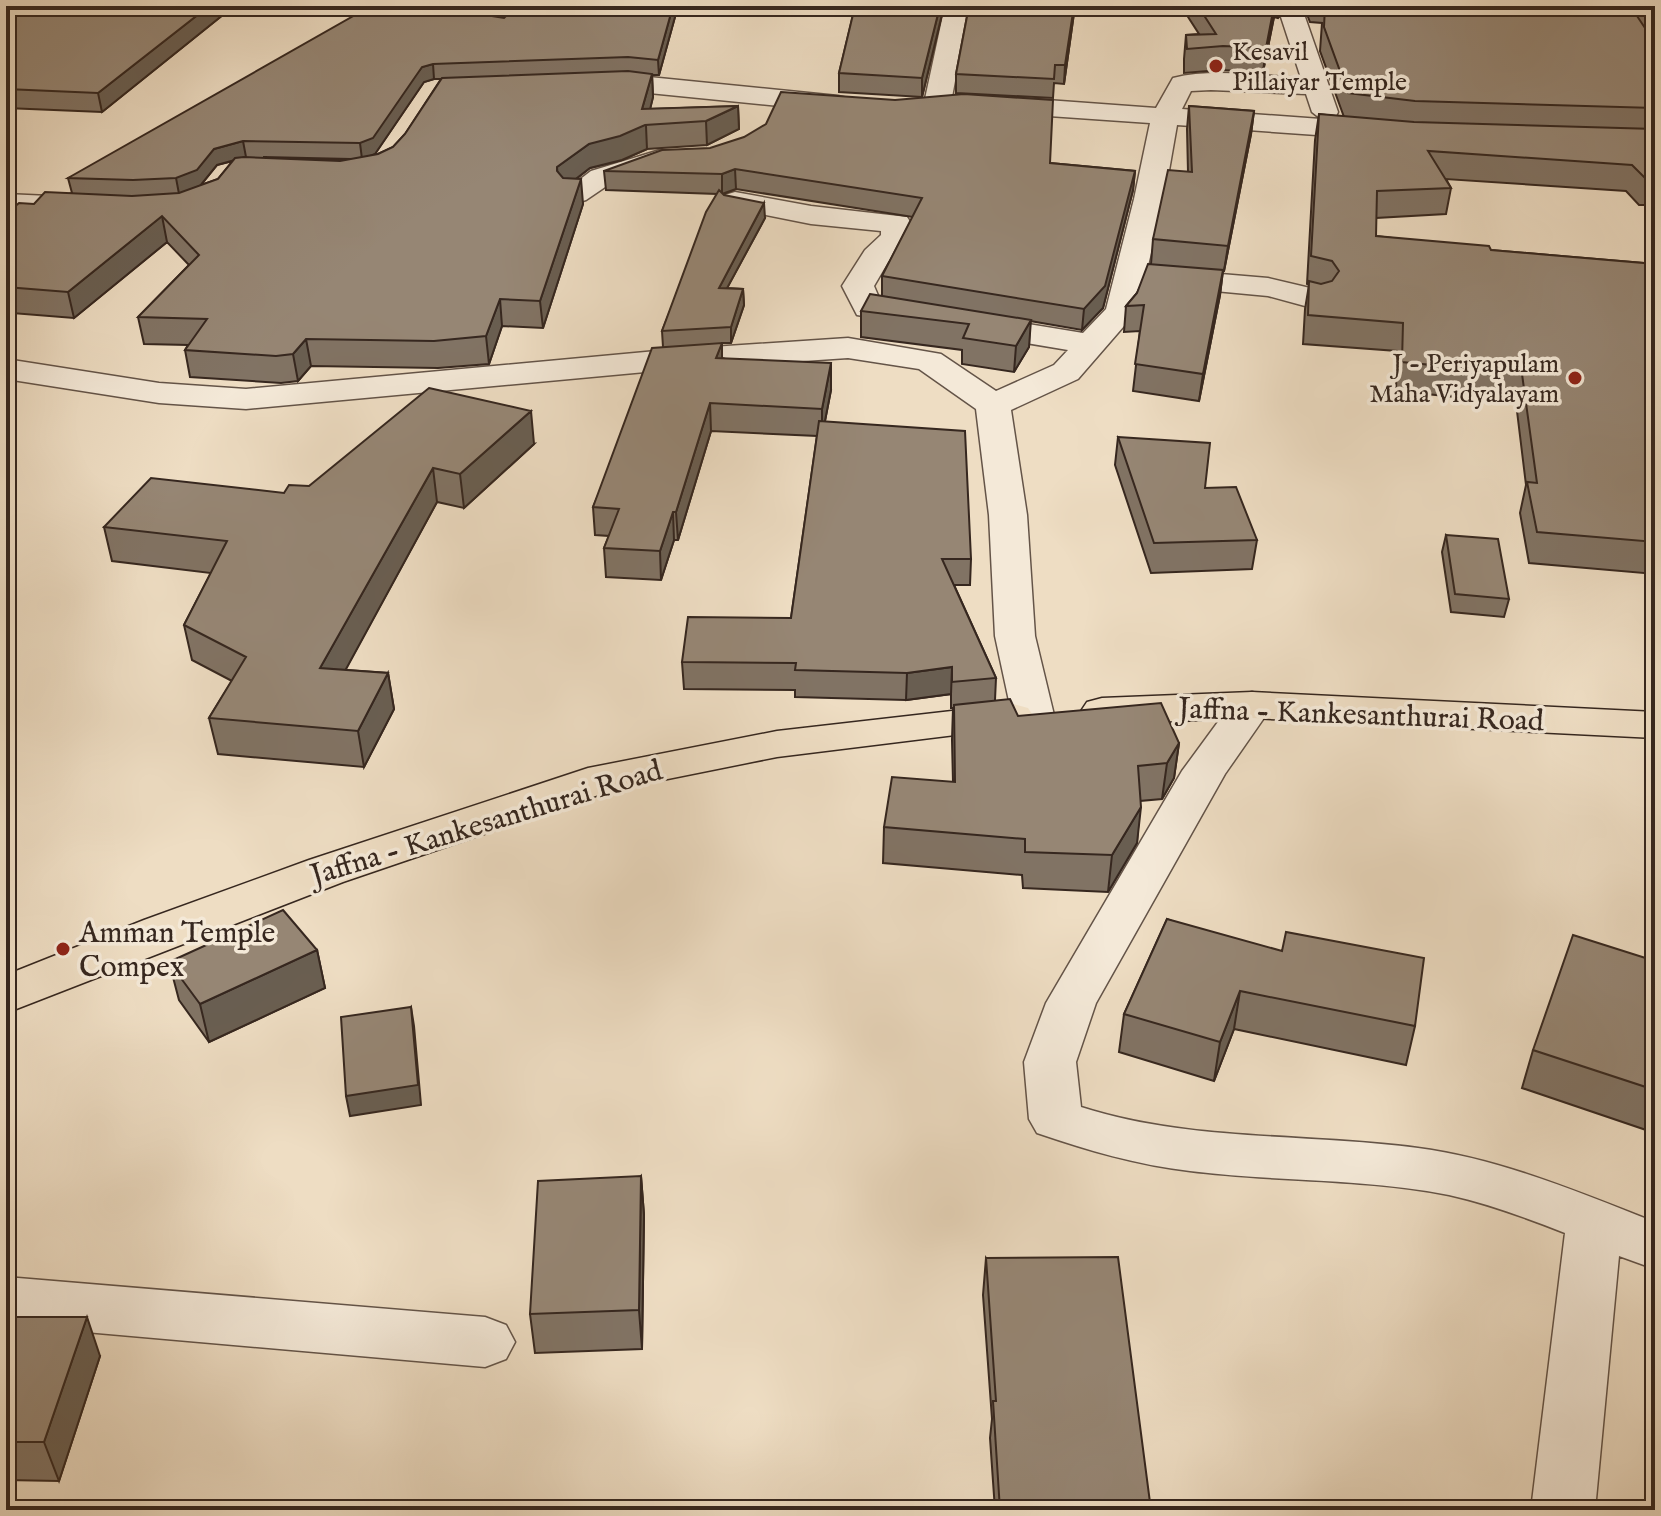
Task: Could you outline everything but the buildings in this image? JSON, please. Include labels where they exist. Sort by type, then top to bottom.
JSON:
[{"type":"main road","name":"Jaffna - Kankesanthurai Road","points":[[6,995],[161,932],[326,871],[604,778],[777,744],[1033,715],[1252,705],[1655,725]]},
{"type":"street","points":[[957,6],[925,109],[963,102],[1359,132]]},
{"type":"street","points":[[1301,6],[1293,17],[1331,128]]},
{"type":"street","points":[[993,405],[1066,372],[1121,311],[1149,199],[1165,115],[1182,84],[1211,82],[1317,87]]},
{"type":"street","points":[[572,86],[629,83],[764,112],[859,106]]},
{"type":"street","points":[[576,194],[601,177],[633,169],[657,158],[680,156]]},
{"type":"street","points":[[735,201],[798,213],[896,223],[896,237],[876,257],[858,286],[868,308],[1091,344]]},
{"type":"street","points":[[6,203],[123,208]]},
{"type":"street","points":[[1128,275],[1268,287],[1316,299]]},
{"type":"street","points":[[6,369],[159,393],[246,399],[667,360],[848,348],[929,361],[993,405],[1008,515],[1015,636],[1033,715]]},
{"type":"street","points":[[1252,705],[1204,771],[1071,1003],[1050,1062],[1056,1119],[1099,1136],[1154,1147],[1265,1159],[1419,1169],[1503,1188],[1655,1246]]},
{"type":"street","points":[[1563,1510],[1594,1222]]},
{"type":"street","points":[[6,1301],[485,1342]]},
{"type":"place","name":"Kesavil Pillaiyar Temple","points":[[1216,66]]},
{"type":"place","name":"J - Periyapulam Maha Vidyalayam","points":[[1575,378]]},
{"type":"place","name":"Amman Temple Compex","points":[[63,949]]}]
